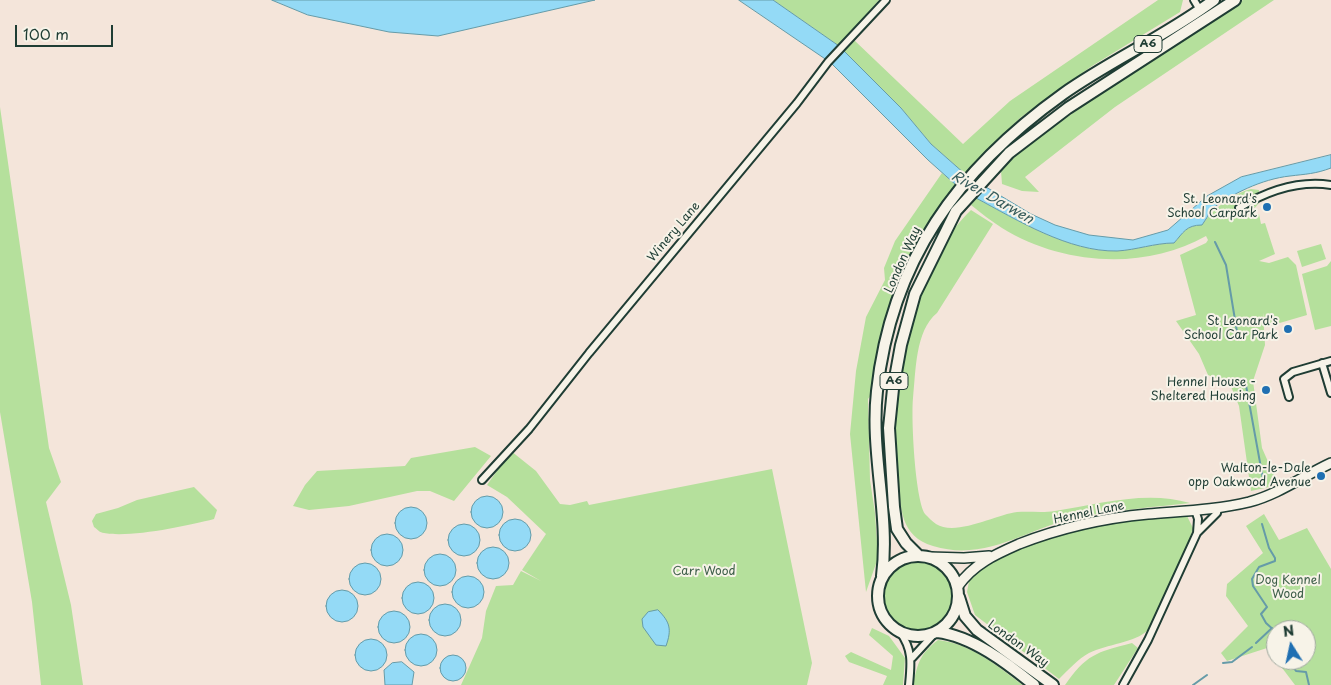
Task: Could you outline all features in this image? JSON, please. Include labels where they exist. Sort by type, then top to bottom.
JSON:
[{"type":"highway","name":"London Way","points":[[882,576],[884,543],[878,473],[877,393],[887,331],[907,276],[926,236],[948,203],[1001,144],[1064,94],[1214,0]]},
{"type":"highway","name":"London Way","points":[[918,555],[906,543],[897,528],[889,428],[893,389],[901,345],[915,294],[956,211],[1009,153],[1068,108],[1235,0]]},
{"type":"highway","points":[[1200,10],[1205,21]]},
{"type":"highway","points":[[882,576],[897,561],[918,555],[929,556],[948,568],[958,591],[954,616],[946,625],[936,632],[917,636],[900,632]]},
{"type":"highway","name":"A6","points":[[882,576],[878,592],[879,608],[887,622],[900,632]]},
{"type":"highway","name":"London Way","points":[[958,591],[965,616],[976,630],[1053,685]]},
{"type":"highway","name":"London Way","points":[[936,632],[954,635],[983,649],[1034,685]]},
{"type":"main road","name":"Hennel Lane","points":[[929,556],[964,558],[991,556],[1071,527],[1105,520],[1218,508],[1278,492],[1331,463]]},
{"type":"main road","name":"Hennel Lane","points":[[958,591],[967,574],[991,556]]},
{"type":"street","name":"Winery Lane","points":[[482,480],[529,429],[589,353],[797,104],[830,60],[886,0]]},
{"type":"street","points":[[1194,0],[1200,10]]},
{"type":"street","points":[[1239,208],[1255,198],[1294,185],[1315,182],[1331,184]]},
{"type":"street","points":[[1289,397],[1284,379],[1293,372],[1331,361]]},
{"type":"street","points":[[1322,363],[1331,392]]},
{"type":"street","points":[[1123,685],[1148,640],[1197,533],[1217,513],[1218,508]]},
{"type":"street","points":[[1195,510],[1198,519],[1197,533]]},
{"type":"street","points":[[900,632],[906,641],[912,658],[909,685]]},
{"type":"street","points":[[912,658],[936,632]]},
{"type":"green space","points":[[773,0],[879,0],[839,46]]},
{"type":"green space","points":[[1158,0],[1183,0],[1180,12],[1092,66],[1020,118],[965,174],[931,144],[901,108],[843,51],[854,40],[963,144],[1010,101]]},
{"type":"green space","points":[[1243,0],[1274,0],[1115,107],[1025,177],[1039,192],[1022,191],[1002,184],[1001,171],[1022,149],[1124,77]]},
{"type":"green space","points":[[0,107],[49,448],[61,482],[46,502],[71,605],[83,685],[41,685],[32,602],[0,412]]},
{"type":"green space","points":[[942,173],[956,185],[938,208],[923,232],[898,284],[881,338],[871,395],[868,399],[870,480],[875,513],[878,558],[866,592],[850,434],[856,371],[866,317],[885,280],[884,268],[895,241]]},
{"type":"green space","points":[[1251,189],[1259,190],[1259,203],[1246,218],[1259,214],[1261,224],[1265,223],[1275,254],[1259,261],[1269,263],[1288,257],[1296,265],[1307,315],[1266,327],[1263,313],[1265,345],[1253,381],[1262,448],[1277,482],[1269,487],[1251,491],[1239,406],[1230,384],[1208,375],[1199,354],[1176,321],[1196,315],[1180,255],[1206,243],[1208,240],[1206,236],[1182,247],[1156,255],[1130,259],[1103,259],[1077,256],[1050,250],[1025,240],[1002,228],[971,205],[976,198],[1026,225],[1062,240],[1099,250],[1117,251],[1174,243],[1188,228],[1202,225],[1224,203],[1237,194]]},
{"type":"green space","points":[[971,210],[993,224],[937,313],[924,330],[916,364],[913,398],[913,439],[916,476],[925,514],[936,524],[954,528],[976,524],[1017,512],[1050,512],[1122,499],[1174,499],[1190,503],[1081,517],[990,547],[972,550],[953,550],[933,546],[914,536],[908,528],[904,520],[900,501],[894,448],[895,411],[905,349],[913,316],[937,256],[953,231]]},
{"type":"green space","points":[[1321,244],[1326,259],[1302,267],[1297,251]]},
{"type":"green space","points":[[1331,261],[1331,326],[1315,330],[1302,274],[1327,266]]},
{"type":"green space","points":[[475,447],[491,456],[454,501],[430,491],[417,491],[349,506],[309,510],[293,506],[305,485],[317,471],[405,466],[411,458]]},
{"type":"green space","name":"Carr Wood","points":[[511,451],[536,471],[560,504],[570,505],[587,501],[589,505],[772,469],[812,663],[807,685],[461,685],[482,638],[486,611],[496,586],[513,585],[521,571],[541,581],[522,570],[546,534],[507,497],[487,485]]},
{"type":"green space","points":[[194,487],[217,510],[214,519],[174,528],[128,534],[103,533],[94,527],[92,521],[96,514],[137,500]]},
{"type":"green space","points":[[1186,514],[1193,528],[1189,541],[1148,630],[1136,638],[1089,653],[1077,661],[1059,679],[975,615],[967,592],[970,576],[989,561],[1055,534],[1118,520]]},
{"type":"green space","name":"Dog Kennel Wood","points":[[1264,514],[1279,540],[1307,528],[1331,569],[1331,685],[1295,685],[1284,670],[1316,670],[1316,620],[1266,620],[1266,648],[1227,661],[1221,653],[1248,626],[1226,596],[1227,584],[1263,553],[1246,526]]},
{"type":"green space","points":[[925,562],[937,568],[946,577],[952,589],[950,609],[942,620],[925,630],[911,630],[894,620],[886,609],[884,589],[894,572],[905,564]]},
{"type":"green space","points":[[872,628],[889,636],[905,658],[903,685],[883,685],[887,676],[849,662],[845,656],[851,652],[891,670],[893,656],[869,635]]},
{"type":"green space","points":[[938,640],[950,642],[973,651],[994,663],[1023,685],[913,685],[916,670],[923,654]]},
{"type":"green space","points":[[1132,643],[1138,648],[1114,685],[1065,685],[1079,667],[1093,656],[1109,649]]},
{"type":"water","points":[[272,0],[595,0],[438,36],[389,32],[308,15]]},
{"type":"water","name":"River Darwen","points":[[739,0],[773,0],[839,46],[901,108],[931,144],[965,174],[956,185],[928,160],[831,63]]},
{"type":"water","points":[[1331,155],[1331,168],[1315,173],[1269,180],[1247,188],[1227,199],[1209,211],[1202,225],[1188,228],[1174,243],[1117,251],[1099,250],[1062,240],[1026,225],[976,198],[986,187],[1031,214],[1055,225],[1089,235],[1133,240],[1168,230],[1207,196],[1241,177]]},
{"type":"water","points":[[487,496],[493,497],[498,501],[502,506],[502,518],[498,523],[493,527],[487,528],[481,527],[476,523],[472,518],[471,512],[472,506],[476,501],[481,497]]},
{"type":"water","points":[[411,507],[417,508],[422,512],[426,517],[426,529],[422,534],[417,538],[411,539],[405,538],[400,534],[396,529],[395,523],[396,517],[400,512],[405,508]]},
{"type":"water","points":[[515,519],[521,520],[526,524],[530,529],[530,541],[526,546],[521,550],[515,551],[509,550],[504,546],[500,541],[499,535],[500,529],[504,524],[509,520]]},
{"type":"water","points":[[464,524],[470,525],[475,529],[479,534],[479,546],[475,551],[470,555],[464,556],[458,555],[453,551],[449,546],[448,540],[449,534],[453,529],[458,525]]},
{"type":"water","points":[[387,534],[393,535],[398,539],[402,544],[402,556],[398,561],[393,565],[387,566],[381,565],[376,561],[372,556],[371,550],[372,544],[376,539],[381,535]]},
{"type":"water","points":[[493,547],[499,548],[504,552],[508,557],[508,569],[504,574],[499,578],[493,579],[487,578],[482,574],[478,569],[477,563],[478,557],[482,552],[487,548]]},
{"type":"water","points":[[440,554],[446,555],[451,559],[455,564],[455,576],[451,581],[446,585],[440,586],[434,585],[429,581],[425,576],[424,570],[425,564],[429,559],[434,555]]},
{"type":"water","points":[[365,563],[371,564],[376,568],[380,573],[380,585],[376,590],[371,594],[365,595],[359,594],[354,590],[350,585],[349,579],[350,573],[354,568],[359,564]]},
{"type":"water","points":[[468,576],[474,577],[479,581],[483,586],[483,598],[479,603],[474,607],[468,608],[462,607],[457,603],[453,598],[452,592],[453,586],[457,581],[462,577]]},
{"type":"water","points":[[418,582],[424,583],[429,587],[433,592],[433,604],[429,609],[424,613],[418,614],[412,613],[407,609],[403,604],[402,598],[403,592],[407,587],[412,583]]},
{"type":"water","points":[[342,590],[348,591],[353,595],[357,600],[357,612],[353,617],[348,621],[342,622],[336,621],[331,617],[327,612],[326,606],[327,600],[331,595],[336,591]]},
{"type":"water","points":[[445,604],[451,605],[456,609],[460,614],[460,626],[456,631],[451,635],[445,636],[439,635],[434,631],[430,626],[429,620],[430,614],[434,609],[439,605]]},
{"type":"water","points":[[658,610],[669,626],[666,646],[656,645],[643,627],[642,619],[648,612]]},
{"type":"water","points":[[394,611],[400,612],[405,616],[409,621],[409,633],[405,638],[400,642],[394,643],[388,642],[383,638],[379,633],[378,627],[379,621],[383,616],[388,612]]},
{"type":"water","points":[[421,634],[427,635],[432,639],[436,644],[436,656],[432,661],[427,665],[421,666],[415,665],[410,661],[406,656],[405,650],[406,644],[410,639],[415,635]]},
{"type":"water","points":[[371,639],[377,640],[382,644],[386,649],[386,661],[382,666],[377,670],[371,671],[365,670],[360,666],[356,661],[355,655],[356,649],[360,644],[365,640]]},
{"type":"water","points":[[453,655],[463,658],[466,668],[463,678],[453,681],[443,678],[440,668],[443,658]]},
{"type":"water","points":[[402,662],[414,672],[412,685],[385,685],[384,670],[392,663]]},
{"type":"waterway","points":[[1215,242],[1226,265],[1237,332]]},
{"type":"waterway","points":[[1245,380],[1263,479]]},
{"type":"waterway","points":[[1262,524],[1275,561],[1259,567],[1252,579],[1253,586],[1267,607],[1261,614],[1266,623]]},
{"type":"waterway","points":[[1256,643],[1266,634]]},
{"type":"waterway","points":[[1223,663],[1232,662],[1252,647]]},
{"type":"waterway","points":[[1295,670],[1306,672],[1309,685]]},
{"type":"waterway","points":[[1193,685],[1207,675]]},
{"type":"place","name":"St. Leonard's School Carpark","points":[[1267,207]]},
{"type":"place","name":"St Leonard's School Car Park","points":[[1288,329]]},
{"type":"place","name":"Hennel House - Sheltered Housing","points":[[1266,390]]},
{"type":"place","name":"Walton-le-Dale opp Oakwood Avenue","points":[[1321,476]]}]
